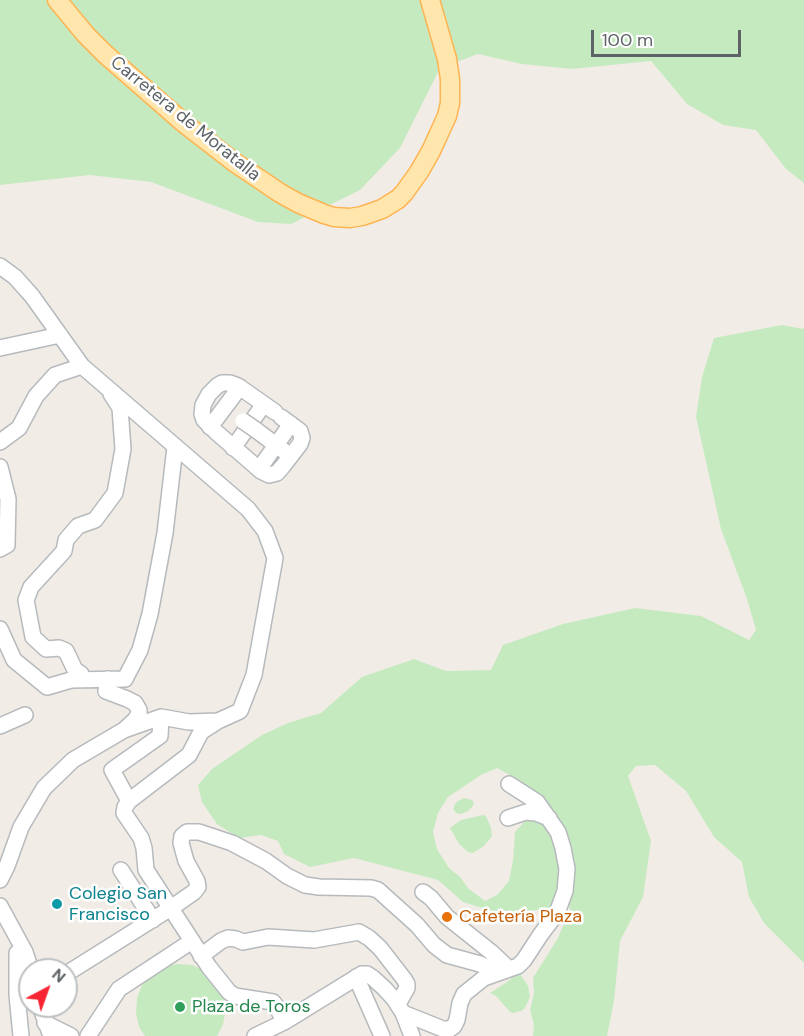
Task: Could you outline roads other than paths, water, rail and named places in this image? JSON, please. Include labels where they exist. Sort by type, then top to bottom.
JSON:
[{"type":"main road","name":"Carretera de Moratalla","points":[[57,0],[105,54],[185,124],[234,162],[304,207],[334,217],[350,218],[382,209],[404,193],[431,151],[447,116],[451,91],[450,79],[447,59],[430,0]]},
{"type":"street","points":[[0,266],[15,277],[32,296],[82,366],[248,509],[265,531],[275,558],[254,675],[240,711],[201,732],[189,755],[129,801],[124,813],[141,838],[146,870],[201,956],[229,992],[242,998],[273,1002],[284,1022]]},
{"type":"street","points":[[0,348],[60,335]]},
{"type":"street","points":[[0,442],[19,428],[36,396],[55,375],[82,366]]},
{"type":"street","points":[[230,383],[240,387],[300,431],[302,438],[277,473],[269,475],[259,469],[204,420],[203,405],[217,386],[230,383]]},
{"type":"street","points":[[83,680],[66,651],[59,648],[46,649],[33,637],[27,600],[31,587],[64,551],[66,540],[78,526],[95,520],[115,493],[123,449],[120,408],[104,385]]},
{"type":"street","points":[[210,427],[240,387]]},
{"type":"street","points":[[208,396],[291,456]]},
{"type":"street","points":[[259,469],[276,445],[278,414]]},
{"type":"street","points":[[233,448],[278,414]]},
{"type":"street","points":[[0,629],[14,660],[47,687],[71,680],[125,679],[140,650],[150,614],[165,533],[175,447]]},
{"type":"street","points":[[0,467],[8,499],[8,510],[7,545],[0,549]]},
{"type":"street","points":[[108,679],[106,691],[135,703],[138,710],[139,714],[135,720],[124,730]]},
{"type":"street","points":[[0,726],[25,715]]},
{"type":"street","points":[[0,880],[21,827],[44,788],[73,760],[124,730],[161,717],[189,722],[218,722]]},
{"type":"street","points":[[129,801],[112,770],[160,736],[161,717]]},
{"type":"street","points":[[400,1009],[443,1029],[450,1029],[457,1020],[464,994],[484,978],[518,966],[557,914],[565,891],[567,869],[558,832],[537,802],[509,784]]},
{"type":"street","points":[[508,818],[526,812],[549,818]]},
{"type":"street","points":[[78,967],[194,892],[198,887],[197,881],[186,861],[181,843],[182,836],[187,832],[199,832],[232,843],[305,885],[378,890],[447,955],[503,971]]},
{"type":"street","points":[[121,870],[153,920]]},
{"type":"street","points":[[423,892],[447,917],[491,951],[503,971]]},
{"type":"street","points":[[0,906],[27,958]]},
{"type":"street","points":[[201,956],[220,941],[228,938],[243,942],[268,937],[314,939],[360,932],[380,948],[407,984],[400,1009]]},
{"type":"street","points":[[88,1036],[118,989],[192,941]]},
{"type":"street","points":[[21,1036],[16,995],[17,953],[25,952]]},
{"type":"street","points":[[255,1036],[284,1022],[356,977],[367,974],[384,988],[400,1009],[412,1036]]},
{"type":"street","points":[[356,977],[382,1036]]},
{"type":"street","points":[[48,1029],[71,1036]]},
{"type":"place","name":"Colegio San Francisco","points":[[57,904]]},
{"type":"place","name":"Cafetería Plaza","points":[[447,917]]},
{"type":"place","name":"Plaza de Toros","points":[[180,1007]]}]
